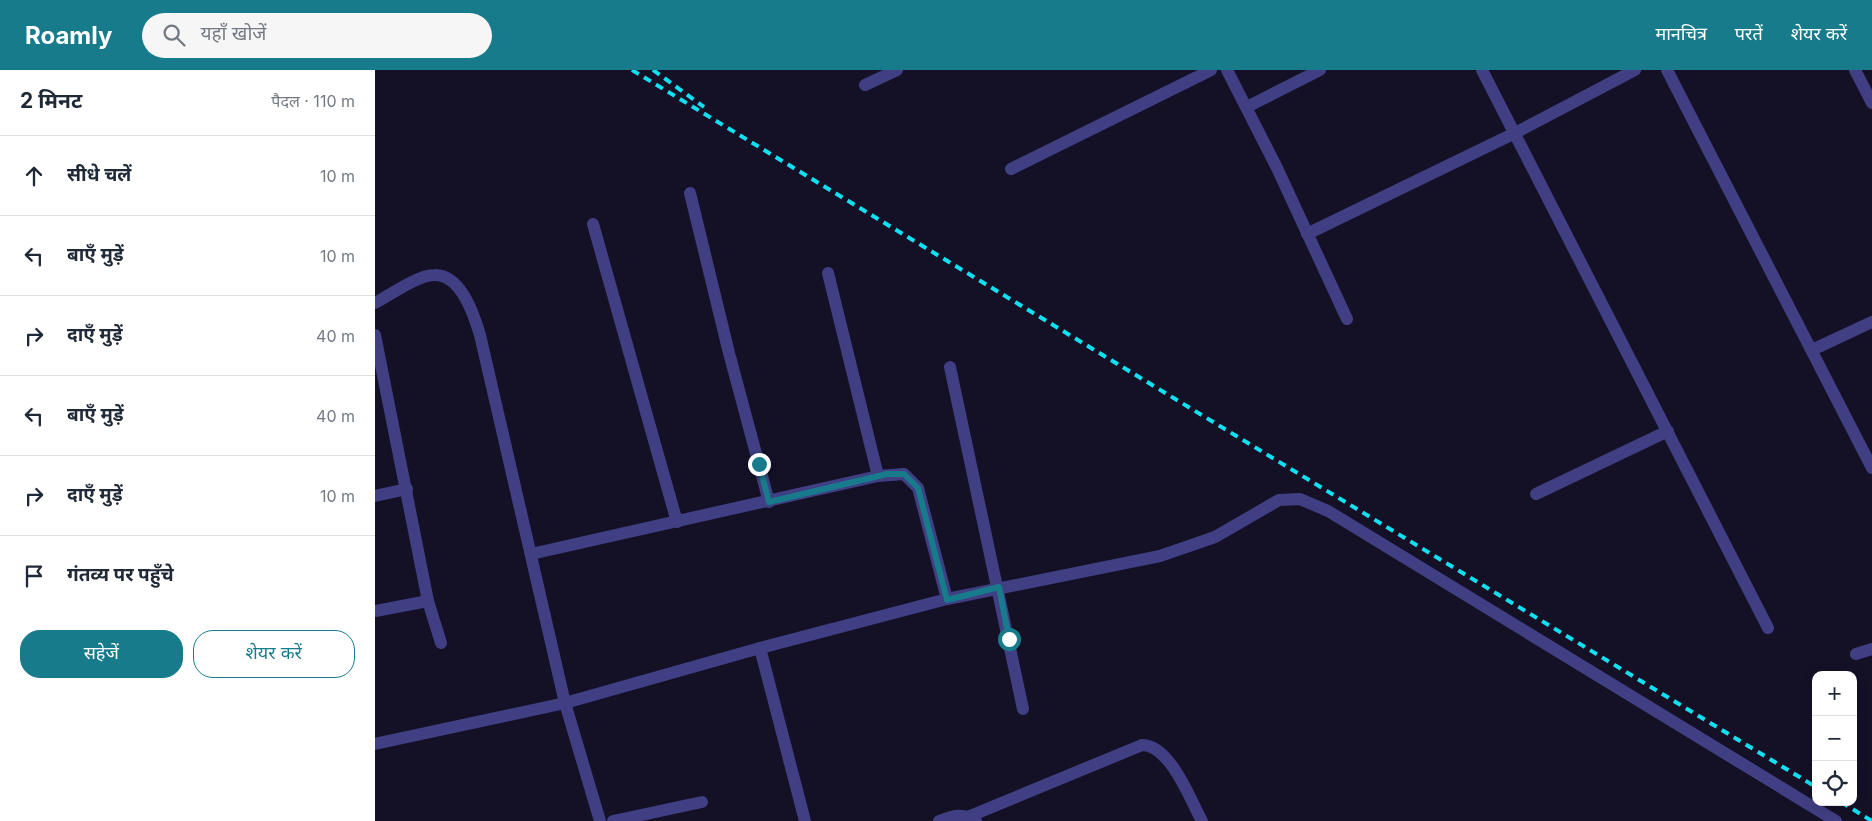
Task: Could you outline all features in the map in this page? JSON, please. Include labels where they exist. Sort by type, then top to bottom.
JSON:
[{"type":"street","points":[[865,85],[897,70]]},
{"type":"street","points":[[1011,169],[1211,70]]},
{"type":"street","points":[[1227,70],[1247,107],[1347,319]]},
{"type":"street","points":[[1247,107],[1320,70]]},
{"type":"street","points":[[1482,70],[1768,628]]},
{"type":"street","points":[[1307,234],[1515,133],[1635,70]]},
{"type":"street","points":[[1667,70],[1872,468]]},
{"type":"street","points":[[1855,70],[1872,103]]},
{"type":"street","points":[[690,193],[729,353],[769,502]]},
{"type":"street","points":[[593,224],[677,522]]},
{"type":"street","points":[[828,273],[878,476]]},
{"type":"street","points":[[375,303],[420,279],[434,275],[449,278],[471,305],[480,335],[565,703],[599,821]]},
{"type":"street","points":[[1812,350],[1872,322]]},
{"type":"street","points":[[375,335],[428,601],[441,642]]},
{"type":"street","points":[[950,367],[999,587],[1023,709]]},
{"type":"street","points":[[1536,494],[1668,432]]},
{"type":"street","points":[[531,554],[878,476],[904,474],[918,488],[947,600]]},
{"type":"street","points":[[375,496],[407,489]]},
{"type":"street","points":[[375,744],[565,703],[760,648],[999,587],[1160,556],[1215,537],[1279,500],[1300,499],[1328,511],[1836,821]]},
{"type":"street","points":[[375,611],[428,601]]},
{"type":"street","points":[[760,648],[805,821]]},
{"type":"street","points":[[1856,654],[1872,649]]},
{"type":"street","points":[[939,821],[956,815],[973,819],[1142,745],[1150,745],[1168,758],[1202,821]]},
{"type":"street","points":[[613,821],[702,802]]},
{"type":"railway","points":[[632,70],[1812,785]]},
{"type":"railway","points":[[653,70],[704,107]]},
{"type":"railway","points":[[1848,806],[1872,821]]},
{"type":"route","points":[[759,464],[769,502],[887,474],[904,474],[918,488],[947,600],[999,587],[1009,639]]}]
